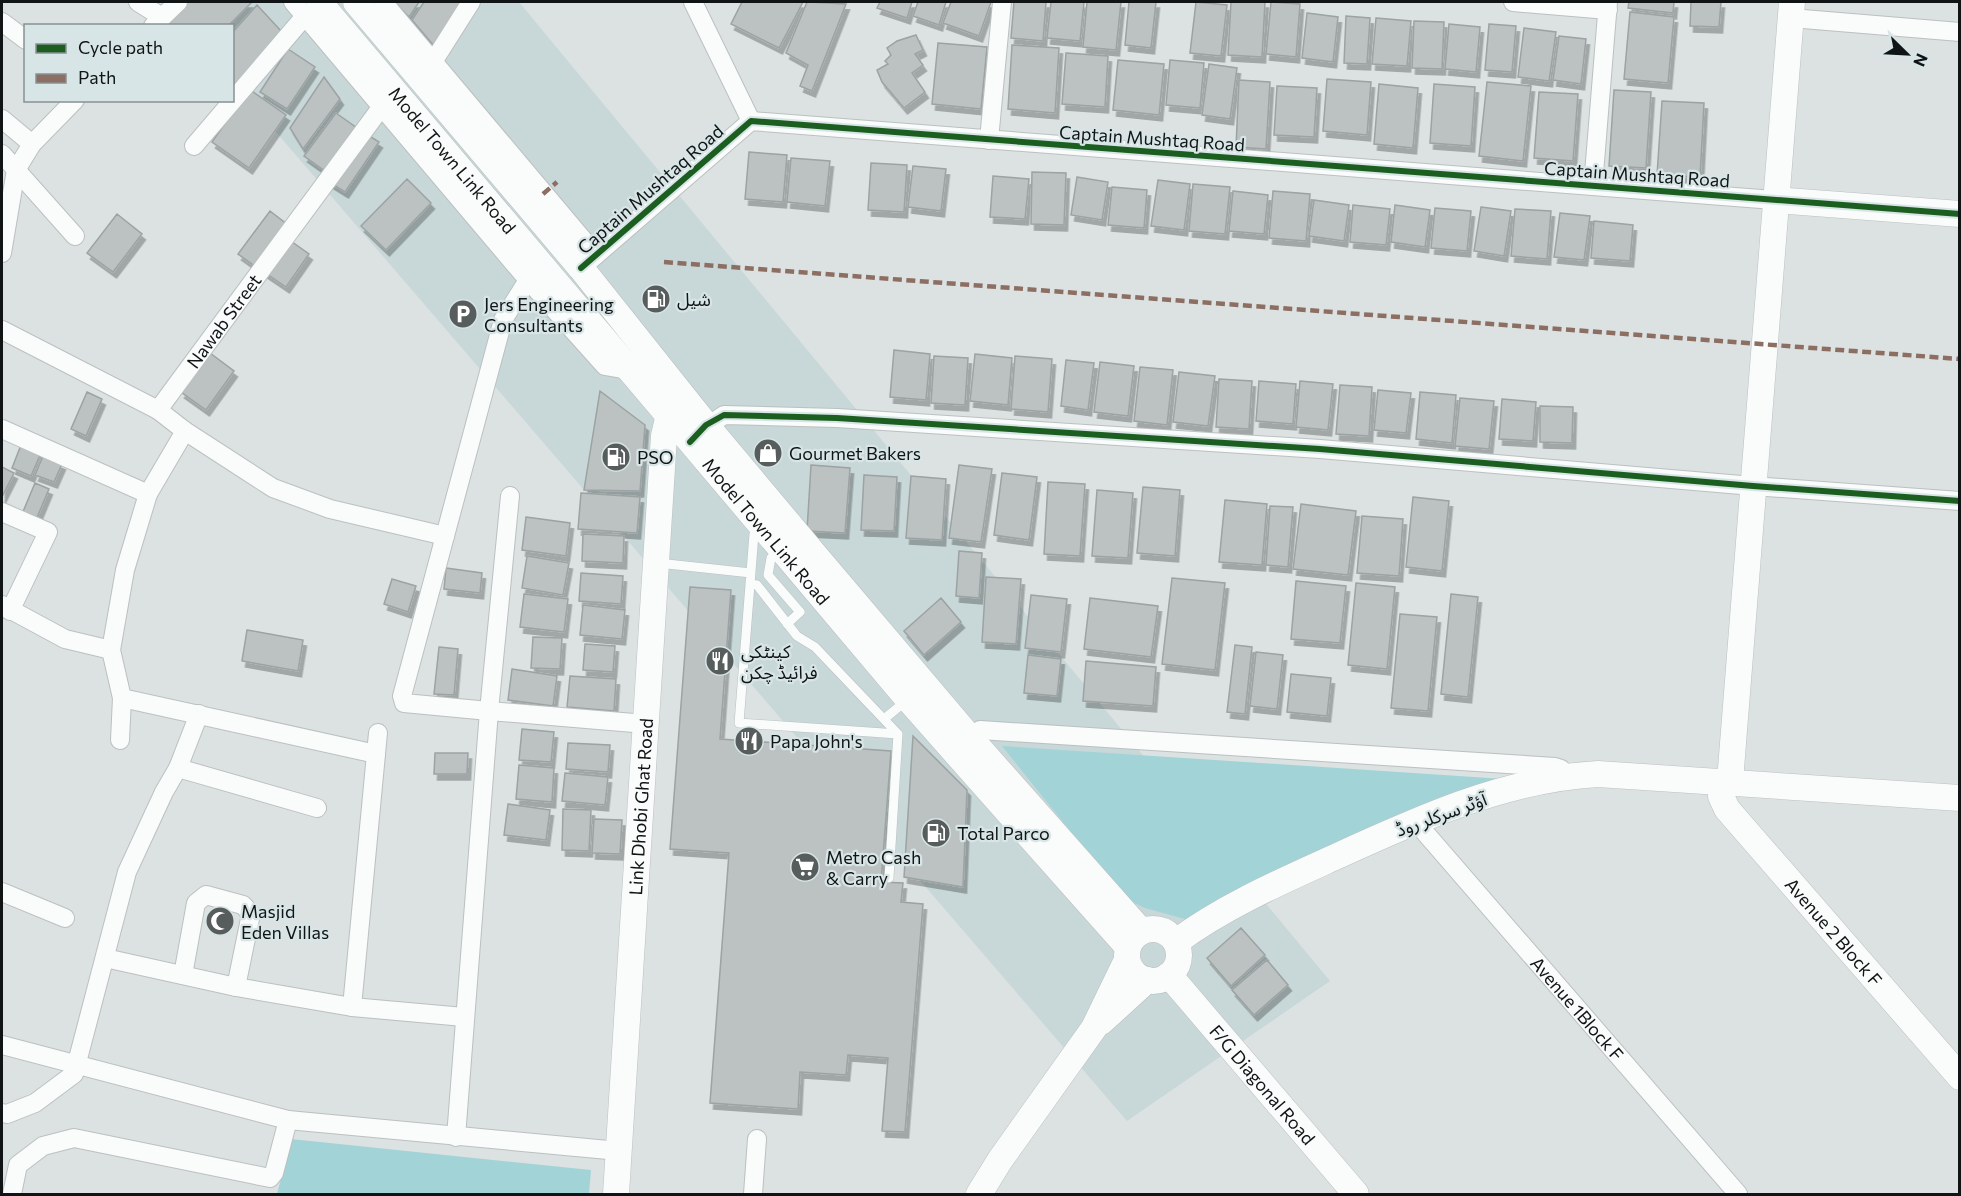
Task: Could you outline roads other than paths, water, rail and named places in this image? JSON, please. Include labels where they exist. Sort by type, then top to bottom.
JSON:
[{"type":"street","points":[[138,2],[158,21],[178,2]]},
{"type":"street","points":[[234,100],[312,9],[293,2]]},
{"type":"street","name":"Model Town Link Road","points":[[356,2],[589,262],[680,410],[780,549],[908,699],[1131,946]]},
{"type":"street","points":[[383,2],[433,62],[550,188],[589,262]]},
{"type":"street","points":[[433,62],[471,2]]},
{"type":"street","points":[[693,2],[751,121]]},
{"type":"street","points":[[989,140],[1002,2]]},
{"type":"street","points":[[1513,2],[1608,6],[1593,186]]},
{"type":"street","name":"Model Town Link Road","points":[[312,9],[536,273],[627,369],[680,410]]},
{"type":"street","points":[[1792,10],[1959,32]]},
{"type":"street","name":"Avenue 2 Block F","points":[[1792,10],[1774,200],[1753,486],[1726,781],[1721,796],[1727,809],[1959,1077]]},
{"type":"street","points":[[2,22],[24,38]]},
{"type":"street","name":"Nawab Street","points":[[158,410],[388,98]]},
{"type":"street","points":[[3,245],[16,170],[32,144],[73,102]]},
{"type":"street","points":[[194,146],[232,102]]},
{"type":"street","points":[[2,119],[32,144]]},
{"type":"street","name":"Captain Mushtaq Road","points":[[589,262],[751,121],[1774,200]]},
{"type":"street","points":[[2,154],[75,236]]},
{"type":"street","points":[[1774,200],[1959,214]]},
{"type":"street","points":[[536,273],[503,320],[402,696],[404,703],[646,724]]},
{"type":"street","points":[[2,330],[158,410],[185,431],[273,488],[330,509],[445,536]]},
{"type":"street","name":"Link Dhobi Ghat Road","points":[[616,1194],[664,436],[680,410]]},
{"type":"street","points":[[698,434],[724,416],[837,418],[1320,449],[1959,501]]},
{"type":"street","points":[[2,429],[148,494]]},
{"type":"street","points":[[120,740],[122,698],[111,650],[125,570],[148,494],[185,431]]},
{"type":"street","name":"Model Town Link Road","points":[[698,434],[970,738],[1131,946]]},
{"type":"street","points":[[456,1137],[489,711],[510,496]]},
{"type":"street","points":[[2,512],[48,532],[6,608],[65,639],[111,650]]},
{"type":"street","points":[[122,698],[376,754]]},
{"type":"street","points":[[2,1113],[7,1114],[35,1103],[74,1074],[127,872],[164,792],[178,768],[199,714]]},
{"type":"street","points":[[970,738],[980,730],[1555,767],[1564,771],[1567,777]]},
{"type":"street","points":[[352,1007],[378,733]]},
{"type":"street","points":[[178,768],[317,808]]},
{"type":"street","name":"آؤٹر سرکلر روڈ","points":[[1176,942],[1199,925],[1299,873],[1415,821],[1470,801],[1567,777],[1598,774],[1959,798]]},
{"type":"street","name":"Avenue 1Block F","points":[[1415,821],[1738,1194]]},
{"type":"street","points":[[2,892],[65,918]]},
{"type":"street","points":[[183,975],[196,903],[206,895],[243,905],[251,914],[236,987]]},
{"type":"street","points":[[980,1194],[1000,1160],[1094,1028],[1131,946],[1160,929],[1176,942],[1179,954],[1177,966],[1094,1028]]},
{"type":"street","points":[[1131,946],[1134,973],[1158,978]]},
{"type":"street","points":[[105,958],[236,987],[352,1007],[464,1017]]},
{"type":"street","name":"F/G Diagonal Road","points":[[1158,978],[1356,1194]]},
{"type":"street","points":[[2,1045],[288,1120],[619,1150]]},
{"type":"street","points":[[12,1194],[16,1171],[23,1160],[43,1146],[74,1138],[270,1178],[274,1173],[288,1120]]},
{"type":"street","points":[[753,1194],[757,1139]]},
{"type":"lane","points":[[762,527],[754,534],[739,723],[898,734]]},
{"type":"lane","points":[[780,549],[771,558],[768,575],[800,612],[788,624]]},
{"type":"lane","points":[[656,563],[751,573]]},
{"type":"lane","points":[[750,584],[757,585],[797,636],[815,647],[898,734],[889,878]]},
{"type":"lane","points":[[884,719],[908,699]]},
{"type":"place","name":"شیل","points":[[656,299]]},
{"type":"place","name":"Jers Engineering Consultants","points":[[463,314]]},
{"type":"place","name":"Gourmet Bakers","points":[[768,453]]},
{"type":"place","name":"PSO","points":[[616,457]]},
{"type":"place","name":"کینٹکی فرائیڈ چکن","points":[[720,661]]},
{"type":"place","name":"Papa John's","points":[[749,741]]},
{"type":"place","name":"Total Parco","points":[[936,833]]},
{"type":"place","name":"Metro Cash & Carry","points":[[805,867]]},
{"type":"place","name":"Masjid Eden Villas","points":[[220,921]]}]
